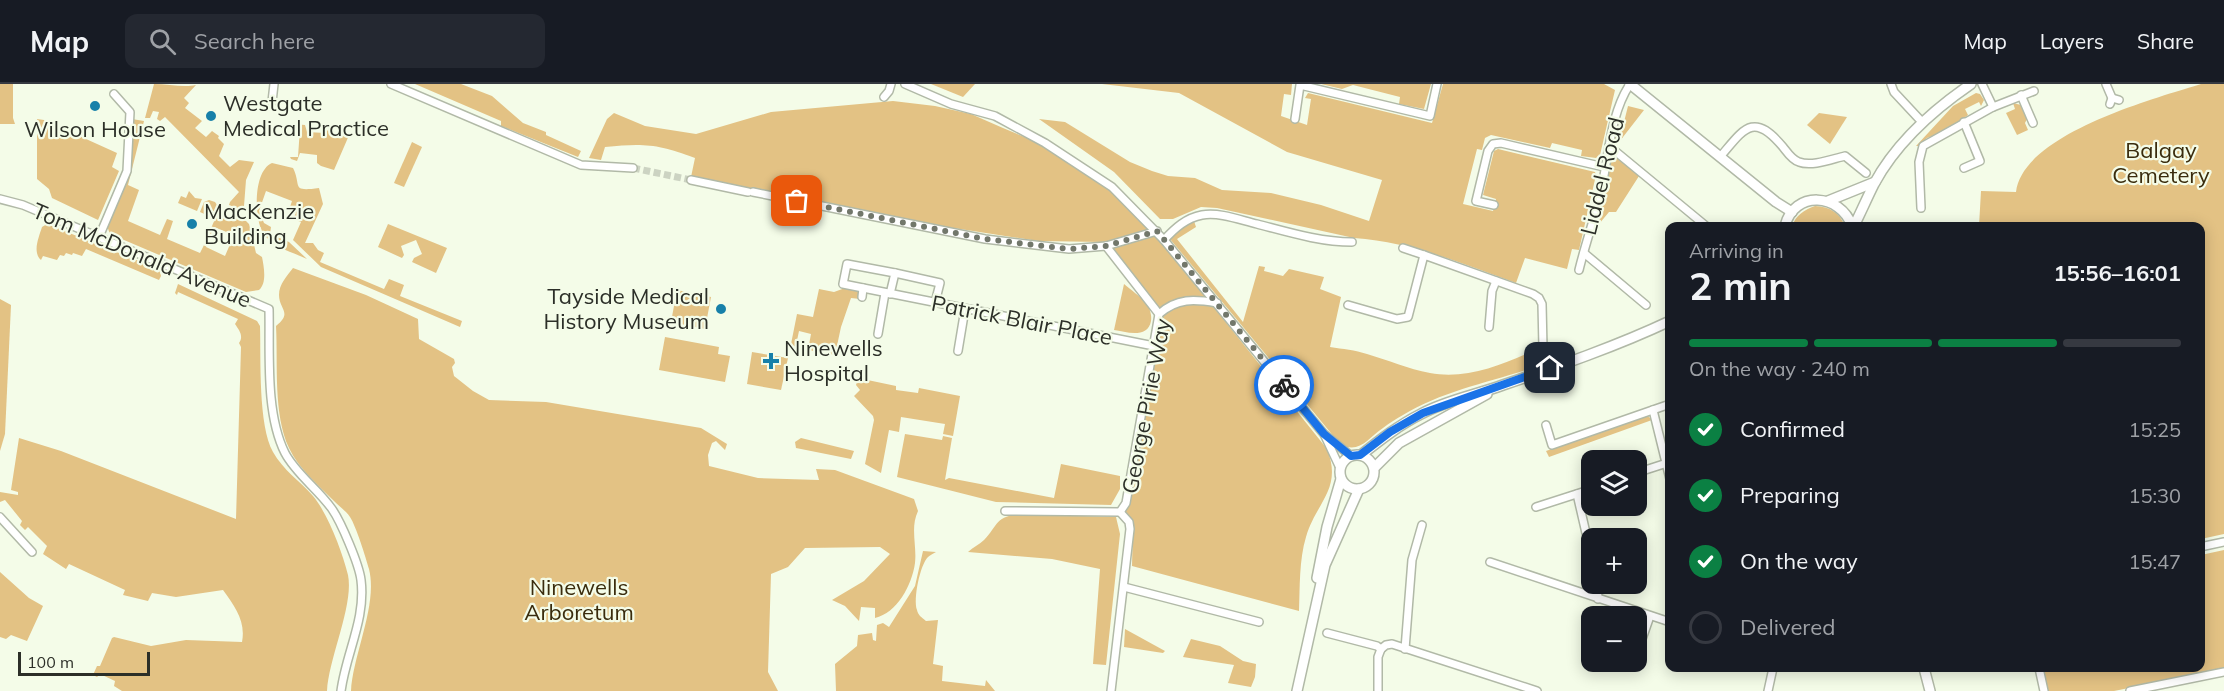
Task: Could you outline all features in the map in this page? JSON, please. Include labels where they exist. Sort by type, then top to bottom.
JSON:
[{"type":"street","points":[[272,102],[274,84]]},
{"type":"street","points":[[391,84],[581,165],[633,168]]},
{"type":"street","points":[[884,97],[891,84]]},
{"type":"street","points":[[905,84],[951,104],[995,116],[1045,143],[1112,187],[1157,231],[1324,434],[1340,468],[1341,479],[1319,562],[1305,651]]},
{"type":"street","points":[[1295,119],[1300,85],[1430,116],[1437,84]]},
{"type":"street","points":[[1630,84],[1792,213]]},
{"type":"street","name":"Liddel Road","points":[[1579,270],[1601,193],[1604,167],[1621,101],[1630,84]]},
{"type":"street","points":[[1892,84],[1894,92],[1922,122]]},
{"type":"street","points":[[1855,222],[1875,182],[1897,150],[1922,122],[1971,84]]},
{"type":"street","points":[[1982,84],[1993,107]]},
{"type":"street","points":[[2106,84],[2114,101]]},
{"type":"street","points":[[1921,208],[1920,153],[1923,146],[1993,107],[2034,91]]},
{"type":"street","points":[[99,237],[127,171],[130,112],[114,94]]},
{"type":"street","points":[[2021,96],[2033,123]]},
{"type":"street","points":[[1964,122],[1980,161],[1964,168]]},
{"type":"street","points":[[1720,157],[1740,133],[1749,127],[1761,127],[1771,133],[1792,158],[1799,162],[1808,164],[1845,156],[1866,173]]},
{"type":"street","points":[[1494,205],[1476,201],[1488,151],[1493,144],[1501,143],[1604,167]]},
{"type":"street","points":[[1609,146],[1701,222]]},
{"type":"street","points":[[691,180],[985,239],[1069,249],[1106,246],[1157,231]]},
{"type":"street","points":[[1828,201],[1875,182]]},
{"type":"street","name":"Tom McDonald Avenue","points":[[0,198],[23,205],[269,309],[274,419],[285,453],[331,508],[340,523],[361,576],[363,602],[341,691]]},
{"type":"street","points":[[1787,222],[1792,213],[1802,204],[1815,200],[1828,201],[1840,207],[1851,222]]},
{"type":"street","points":[[1164,240],[1176,227],[1203,214],[1222,215],[1306,237],[1352,242]]},
{"type":"street","points":[[1106,246],[1159,315]]},
{"type":"street","points":[[1403,248],[1539,298],[1542,304],[1543,348],[1550,368]]},
{"type":"street","points":[[1584,252],[1646,305]]},
{"type":"street","points":[[1348,305],[1401,320],[1408,317],[1424,255]]},
{"type":"street","name":"Patrick Blair Place","points":[[895,273],[848,264],[843,284],[1154,346]]},
{"type":"street","points":[[878,334],[895,273],[940,283],[935,303]]},
{"type":"street","points":[[1490,327],[1492,291],[1496,281]]},
{"type":"street","points":[[862,297],[863,288]]},
{"type":"street","name":"George Pirie Way","points":[[1005,510],[1120,512],[1126,503],[1159,315],[1168,306],[1189,299],[1217,303]]},
{"type":"street","points":[[1367,310],[1370,300]]},
{"type":"street","points":[[958,351],[965,309]]},
{"type":"street","points":[[1340,468],[1346,459],[1423,413],[1454,400],[1502,386],[1665,323]]},
{"type":"street","points":[[1297,691],[1325,565],[1359,489],[1371,482],[1374,468],[1399,443],[1502,386]]},
{"type":"street","points":[[1546,425],[1552,445],[1665,406]]},
{"type":"street","points":[[1653,410],[1665,452]]},
{"type":"street","points":[[1324,434],[1356,455],[1369,460],[1374,468]]},
{"type":"street","points":[[1647,469],[1665,463]]},
{"type":"street","points":[[1341,479],[1349,487],[1359,489]]},
{"type":"street","points":[[1536,507],[1581,493]]},
{"type":"street","points":[[1577,495],[1585,528]]},
{"type":"street","points":[[1111,691],[1130,529],[1129,522],[1120,512]]},
{"type":"street","points":[[0,517],[32,552]]},
{"type":"street","points":[[1405,649],[1414,550],[1422,525]]},
{"type":"street","points":[[2205,546],[2224,542]]},
{"type":"street","points":[[1490,562],[1665,620]]},
{"type":"street","points":[[1124,587],[1259,622]]},
{"type":"street","points":[[1598,594],[1598,599]]},
{"type":"street","points":[[1647,625],[1650,616]]},
{"type":"street","points":[[1328,633],[1381,649]]},
{"type":"street","points":[[1378,691],[1378,657],[1381,649],[1392,644],[1537,691]]},
{"type":"street","points":[[1768,691],[1772,672]]},
{"type":"street","points":[[1925,672],[1929,691]]},
{"type":"street","points":[[2039,672],[2044,691]]},
{"type":"street","points":[[2130,691],[2224,672]]},
{"type":"green space","points":[[0,84],[13,84],[15,124],[0,124]]},
{"type":"green space","points":[[154,84],[196,85],[184,98],[189,103],[185,108],[202,121],[195,128],[206,137],[212,131],[219,136],[218,138],[224,144],[219,156],[230,167],[239,160],[254,162],[246,180],[244,206],[237,208],[229,205],[239,192],[165,117],[160,121],[157,119],[159,112],[153,111],[150,118],[145,118]]},
{"type":"green space","points":[[415,84],[461,84],[492,96],[523,123],[546,132],[546,135],[581,151],[578,157],[501,126],[501,121]]},
{"type":"green space","points":[[931,84],[975,84],[963,97]]},
{"type":"green space","points":[[1102,84],[1292,84],[1291,95],[1284,94],[1281,116],[1307,125],[1311,99],[1305,98],[1308,93],[1432,123],[1443,84],[1604,84],[1615,90],[1600,155],[1596,158],[1581,156],[1582,150],[1552,143],[1550,148],[1491,135],[1485,138],[1482,150],[1477,149],[1463,204],[1493,211],[1496,199],[1483,195],[1494,151],[1498,149],[1595,172],[1596,175],[1579,250],[1572,249],[1567,269],[1525,258],[1516,283],[1417,249],[1354,238],[1217,208],[1201,207],[1173,219],[1160,219],[1114,172],[1039,119],[1065,122],[1130,162],[1168,176],[1195,178],[1222,190],[1271,193],[1321,205],[1369,221],[1382,180],[1287,152],[1179,93]]},
{"type":"green space","points":[[1321,84],[1431,84],[1424,109],[1399,104],[1400,97],[1353,85],[1342,89]]},
{"type":"green space","name":"Balgay Cemetery","points":[[2201,84],[2224,84],[2224,534],[2205,538],[2205,222],[1979,222],[1981,191],[2016,192],[2024,171],[2041,153],[2065,136],[2123,109]]},
{"type":"green space","points":[[1976,93],[1980,94],[1984,100],[1981,106],[1979,102],[1965,109],[1968,115],[1947,130],[1927,138],[1916,146],[1953,106]]},
{"type":"green space","points":[[893,101],[935,106],[971,114],[1044,145],[1111,189],[1157,236],[1327,449],[1332,475],[1326,495],[1306,537],[1300,574],[1299,611],[1132,566],[1133,525],[1125,514],[1163,316],[1103,242],[1038,241],[928,224],[691,177],[695,158],[661,147],[630,145],[605,147],[601,160],[589,158],[607,119],[614,113],[645,126],[696,134],[771,112]]},
{"type":"green space","points":[[2013,103],[2021,105],[2027,119],[2025,123],[2028,130],[2017,135],[2006,113],[2015,109]]},
{"type":"green space","points":[[1628,106],[1644,110],[1616,146],[1615,133],[1621,134]]},
{"type":"green space","points":[[1819,113],[1847,117],[1830,144],[1807,125]]},
{"type":"green space","points":[[37,119],[44,120],[117,153],[112,167],[119,171],[98,220],[52,198],[49,189],[37,179]]},
{"type":"green space","points":[[132,119],[144,121],[128,185],[139,190],[128,221],[160,235],[167,219],[173,221],[167,239],[200,253],[208,239],[206,247],[225,256],[234,235],[214,227],[211,234],[209,233],[215,219],[200,212],[204,202],[209,200],[215,202],[223,214],[249,224],[256,253],[262,257],[264,265],[264,279],[259,290],[246,292],[110,234],[107,226],[128,174]]},
{"type":"green space","points":[[293,124],[305,125],[307,132],[325,133],[332,126],[334,127],[330,133],[336,138],[350,133],[334,170],[317,163],[317,155],[300,153],[297,161],[291,159],[290,157],[298,157],[300,128]]},
{"type":"green space","points":[[412,142],[422,147],[404,187],[394,183]]},
{"type":"green space","points":[[1614,155],[1639,176],[1616,212],[1609,212],[1599,224],[1596,223],[1604,193],[1609,157]]},
{"type":"green space","points":[[272,163],[293,168],[300,188],[319,188],[323,204],[305,243],[313,243],[318,250],[324,253],[320,262],[384,289],[389,279],[404,285],[400,296],[462,321],[460,327],[321,267],[293,240],[301,222],[293,219],[296,213],[289,210],[292,201],[266,191],[259,211],[264,223],[271,227],[270,234],[289,242],[307,259],[283,249],[267,238],[260,226],[257,195],[261,175]]},
{"type":"green space","points":[[189,191],[195,198],[202,199],[197,211],[178,203],[181,196],[186,198]]},
{"type":"green space","points":[[1815,206],[1825,208],[1833,211],[1843,222],[1794,222],[1807,209]]},
{"type":"green space","points":[[1194,221],[1196,227],[1177,239],[1243,322],[1259,266],[1265,267],[1264,271],[1283,276],[1289,269],[1324,277],[1320,289],[1341,297],[1330,347],[1358,352],[1414,369],[1444,375],[1485,369],[1537,349],[1538,363],[1535,367],[1434,399],[1393,421],[1363,444],[1353,448],[1347,447],[1340,444],[1170,239],[1178,230]]},
{"type":"green space","points":[[47,224],[159,269],[161,276],[159,280],[86,249],[82,256],[66,253],[64,256],[60,255],[57,260],[43,256],[41,260],[37,253],[37,244],[42,227]]},
{"type":"green space","points":[[388,224],[447,248],[436,273],[412,262],[414,258],[422,254],[416,240],[401,246],[404,255],[402,258],[378,247]]},
{"type":"green space","name":"Ninewells Arboretum","points":[[293,268],[366,295],[418,319],[419,339],[454,359],[455,363],[452,367],[454,376],[489,400],[546,402],[701,428],[727,444],[725,450],[716,441],[712,443],[708,455],[709,466],[758,478],[819,480],[816,469],[835,470],[914,499],[918,511],[914,530],[915,563],[907,589],[897,604],[883,615],[875,618],[875,608],[861,607],[859,621],[845,606],[832,600],[864,581],[890,554],[880,547],[805,548],[788,567],[771,574],[768,672],[778,691],[351,691],[368,614],[371,583],[369,569],[350,517],[303,470],[289,448],[280,420],[276,326],[284,318],[279,295],[280,287]]},
{"type":"green space","points":[[178,284],[257,321],[260,326],[261,391],[268,440],[277,458],[319,504],[338,544],[348,575],[348,601],[327,691],[122,691],[114,686],[115,681],[100,674],[97,677],[93,675],[114,637],[151,646],[186,640],[242,642],[243,634],[239,614],[223,590],[176,597],[152,593],[148,601],[123,595],[125,590],[69,564],[66,569],[43,554],[47,546],[28,527],[25,530],[20,525],[22,521],[5,500],[0,502],[0,492],[18,495],[18,492],[11,490],[19,438],[61,451],[236,519],[241,347],[240,333],[235,324],[238,319],[178,292],[177,295],[175,293]]},
{"type":"green space","points":[[1124,284],[1144,300],[1150,310],[1151,319],[1146,330],[1130,333],[1114,330]]},
{"type":"green space","points":[[845,288],[861,291],[860,299],[851,298],[835,355],[808,350],[811,334],[799,331],[795,350],[790,349],[797,314],[813,317],[819,289],[834,292]]},
{"type":"green space","points":[[677,290],[711,297],[705,329],[671,322]]},
{"type":"green space","points":[[0,299],[11,305],[5,434],[0,451]]},
{"type":"green space","points":[[665,337],[719,347],[718,354],[730,356],[725,382],[659,370]]},
{"type":"green space","points":[[752,352],[788,358],[781,390],[747,384]]},
{"type":"green space","points":[[858,378],[896,386],[896,390],[918,393],[919,388],[960,396],[953,436],[943,434],[945,424],[901,417],[899,432],[889,430],[881,473],[865,464],[874,420],[854,396],[860,390],[856,385]]},
{"type":"green space","points":[[1647,415],[1652,420],[1549,457],[1546,451]]},
{"type":"green space","points":[[905,434],[942,440],[943,436],[952,438],[945,480],[949,478],[1054,498],[1061,464],[1120,476],[1120,489],[1111,505],[996,502],[897,477]]},
{"type":"green space","points":[[801,438],[854,451],[851,459],[796,448],[795,442]]},
{"type":"green space","points":[[1017,514],[1116,517],[1120,534],[1106,665],[1093,664],[1100,569],[1052,559],[968,552],[984,540],[1000,520]]},
{"type":"green space","points":[[2224,550],[2224,669],[2114,691],[2047,691],[2043,672],[2205,672],[2205,554]]},
{"type":"green space","points":[[923,551],[936,552],[928,557],[922,567],[916,598],[917,612],[921,617],[926,621],[938,620],[933,664],[943,666],[942,681],[985,686],[986,680],[995,691],[836,691],[835,664],[857,646],[858,635],[872,633],[873,640],[876,641],[877,625],[883,623],[889,627],[915,586]]},
{"type":"green space","points":[[0,572],[29,598],[43,606],[27,641],[11,635],[6,639],[0,637]]},
{"type":"green space","points":[[1125,629],[1165,651],[1163,653],[1124,647]]},
{"type":"green space","points":[[1191,639],[1220,646],[1243,661],[1256,664],[1251,687],[1228,683],[1234,665],[1183,657]]},
{"type":"tunnel","points":[[633,168],[691,180]]},
{"type":"way so far","points":[[797,201],[985,239],[1069,249],[1106,246],[1157,231],[1284,385]]},
{"type":"place","name":"Wilson House","points":[[95,106]]},
{"type":"place","name":"Westgate Medical Practice","points":[[211,116]]},
{"type":"place","name":"MacKenzie Building","points":[[192,224]]},
{"type":"place","name":"Tayside Medical History Museum","points":[[721,309]]},
{"type":"place","name":"Ninewells Hospital","points":[[771,361]]},
{"type":"route","points":[[1284,385],[1324,434],[1351,456],[1360,455],[1390,432],[1423,413],[1454,400],[1502,386],[1550,368]]}]
